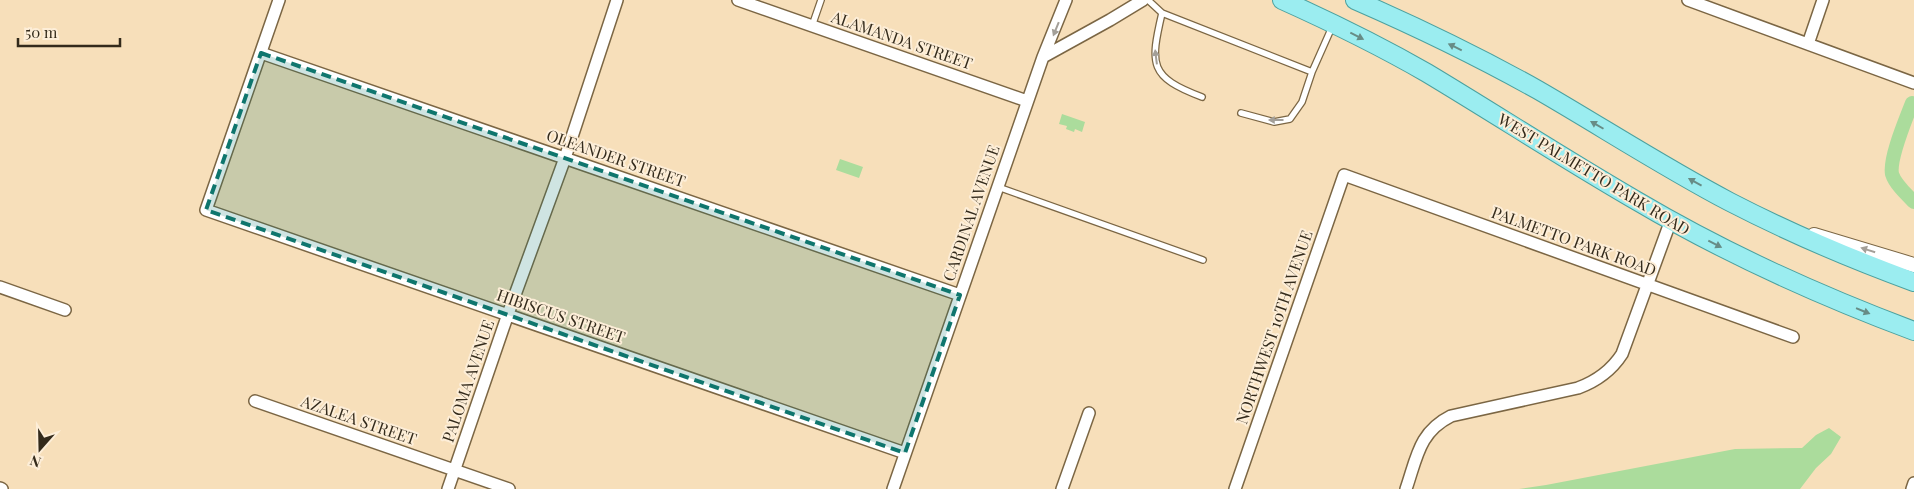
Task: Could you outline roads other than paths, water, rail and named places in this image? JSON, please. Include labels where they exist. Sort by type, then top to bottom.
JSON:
[{"type":"main road","name":"WEST PALMETTO PARK ROAD","points":[[1282,0],[1334,24],[1425,72],[1671,220],[1748,261],[1796,284],[1914,331]]},
{"type":"main road","points":[[1354,0],[1399,20],[1536,89],[1683,176],[1771,223],[1862,263],[1914,282]]},
{"type":"street","points":[[261,53],[279,0]]},
{"type":"street","name":"PALOMA AVENUE","points":[[448,489],[508,314],[565,158],[617,0]]},
{"type":"street","name":"ALAMANDA STREET","points":[[738,0],[1027,101]]},
{"type":"street","name":"CARDINAL AVENUE","points":[[892,489],[1027,101],[1066,0]]},
{"type":"street","points":[[1043,57],[1143,0]]},
{"type":"street","points":[[1688,0],[1914,83]]},
{"type":"street","points":[[1808,44],[1823,0]]},
{"type":"street","name":"OLEANDER STREET","points":[[261,53],[960,295]]},
{"type":"street","name":"HIBISCUS STREET","points":[[261,53],[206,210],[905,453]]},
{"type":"street","name":"PALMETTO PARK ROAD","points":[[1344,175],[1793,337]]},
{"type":"street","name":"NORTHWEST 10TH AVENUE","points":[[1235,489],[1344,175]]},
{"type":"street","points":[[1406,489],[1427,434],[1438,423],[1451,416],[1578,388],[1594,382],[1615,365],[1622,354],[1671,220]]},
{"type":"street","points":[[1771,223],[1914,265]]},
{"type":"street","points":[[0,287],[65,310]]},
{"type":"street","name":"AZALEA STREET","points":[[255,401],[509,489]]},
{"type":"street","points":[[1062,489],[1088,413]]},
{"type":"street","points":[[1912,489],[1914,483]]},
{"type":"lane","points":[[812,26],[821,0]]},
{"type":"lane","points":[[1148,0],[1162,13],[1312,72]]},
{"type":"lane","points":[[1162,13],[1154,59],[1162,76],[1181,89],[1202,97]]},
{"type":"lane","points":[[1241,113],[1274,122],[1290,119],[1302,102],[1312,72],[1334,24]]},
{"type":"lane","points":[[998,187],[1203,260]]},
{"type":"waterway","points":[[1912,103],[1893,158],[1892,174],[1896,182],[1914,202]]}]
